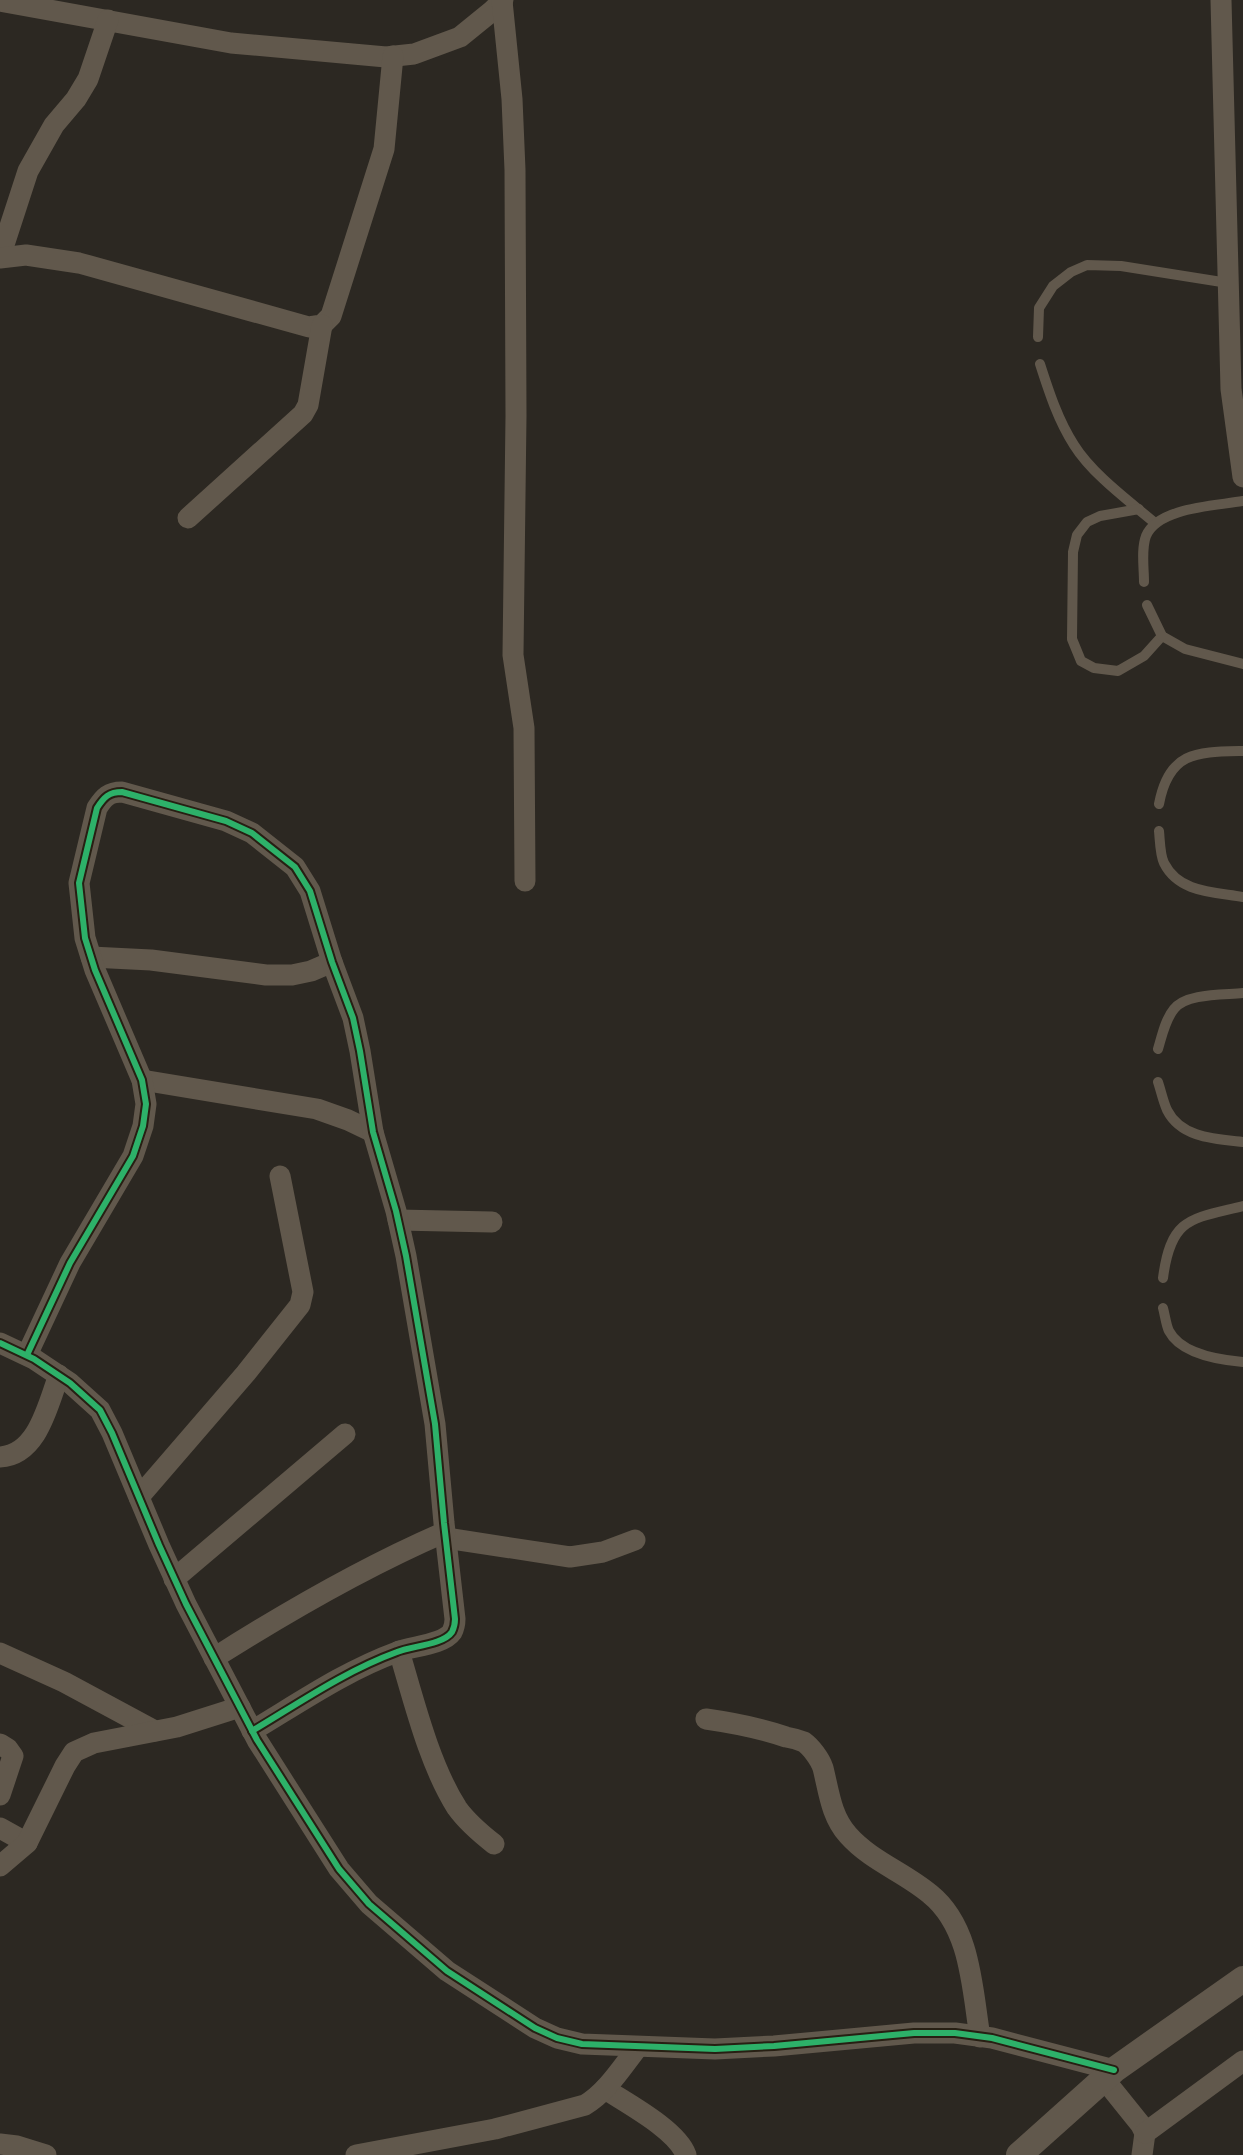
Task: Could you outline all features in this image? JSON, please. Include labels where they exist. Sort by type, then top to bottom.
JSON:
[{"type":"street","points":[[1221,0],[1231,389],[1243,477]]},
{"type":"street","points":[[0,1],[231,42],[393,56],[414,54],[460,37],[502,1]]},
{"type":"street","points":[[502,1],[512,99],[515,170],[516,416],[513,655],[524,728],[525,881]]},
{"type":"street","points":[[108,21],[87,79],[76,99],[54,125],[28,171],[0,257],[26,255],[79,263],[309,327],[322,326]]},
{"type":"street","points":[[188,518],[303,414],[308,405],[322,326],[331,316],[377,174],[387,128],[393,56]]},
{"type":"street","points":[[27,1355],[70,1263],[133,1156],[143,1126],[146,1104],[141,1080],[91,957],[85,938],[79,884],[97,808],[103,798],[113,792],[122,792],[226,821],[252,833],[295,867],[310,891],[332,962],[353,1018],[373,1132],[406,1256],[435,1424],[455,1619],[453,1630],[447,1637],[399,1651],[373,1662],[326,1686],[252,1731]]},
{"type":"street","points":[[91,957],[151,960],[266,975],[292,975],[311,971],[332,962]]},
{"type":"street","points":[[141,1080],[317,1109],[373,1132]]},
{"type":"street","points":[[139,1497],[246,1373],[300,1305],[303,1292],[280,1176]]},
{"type":"street","points":[[398,1220],[492,1222]]},
{"type":"street","points":[[0,1343],[27,1355],[59,1375],[100,1410],[174,1579],[252,1731],[339,1869],[369,1904],[447,1971],[535,2028],[557,2038],[582,2044],[715,2049],[915,2033],[955,2033],[981,2037],[1109,2074],[1145,2133],[1142,2155]]},
{"type":"street","points":[[0,1457],[17,1453],[33,1437],[59,1375]]},
{"type":"street","points":[[174,1579],[345,1434]]},
{"type":"street","points":[[214,1658],[389,1556],[445,1535],[570,1557],[603,1552],[635,1540]]},
{"type":"street","points":[[399,1651],[443,1782],[458,1810],[475,1829],[494,1844]]},
{"type":"street","points":[[0,1653],[64,1682],[155,1731]]},
{"type":"street","points":[[0,1866],[27,1843],[74,1752],[94,1743],[177,1727],[240,1707]]},
{"type":"street","points":[[706,1719],[743,1724],[776,1733],[804,1743],[817,1756],[822,1764],[834,1813],[846,1833],[860,1848],[930,1894],[951,1916],[962,1940],[968,1961],[981,2037]]},
{"type":"street","points":[[0,1744],[8,1749],[12,1756],[0,1795]]},
{"type":"street","points":[[0,1828],[27,1843]]},
{"type":"street","points":[[1019,2155],[1109,2074],[1243,1978]]},
{"type":"street","points":[[368,2154],[495,2129],[575,2109],[596,2099],[638,2047]]},
{"type":"street","points":[[1145,2133],[1243,2061]]},
{"type":"street","points":[[605,2089],[671,2134],[683,2146],[686,2155]]},
{"type":"street","points":[[0,2144],[17,2146],[46,2155]]},
{"type":"lane","points":[[1038,337],[1040,308],[1053,286],[1086,265],[1121,266],[1228,283]]},
{"type":"lane","points":[[1040,364],[1056,411],[1076,448],[1109,484],[1155,523]]},
{"type":"lane","points":[[1144,582],[1146,536],[1155,523],[1169,514],[1243,501]]},
{"type":"lane","points":[[1139,509],[1100,516],[1086,522],[1077,535],[1072,552],[1072,639],[1081,661],[1094,668],[1118,671],[1144,656],[1162,636]]},
{"type":"lane","points":[[1147,605],[1162,636],[1185,649],[1243,664]]},
{"type":"lane","points":[[1159,804],[1163,786],[1170,772],[1184,760],[1203,752],[1243,751]]},
{"type":"lane","points":[[1159,831],[1164,862],[1177,880],[1190,888],[1243,897]]},
{"type":"lane","points":[[1158,1050],[1164,1027],[1174,1008],[1190,998],[1243,993]]},
{"type":"lane","points":[[1158,1082],[1167,1110],[1179,1126],[1193,1134],[1243,1142]]},
{"type":"lane","points":[[1163,1278],[1173,1240],[1184,1225],[1195,1218],[1243,1206]]},
{"type":"lane","points":[[1163,1308],[1170,1332],[1185,1347],[1206,1356],[1243,1362]]},
{"type":"cycle path","points":[[27,1355],[70,1263],[133,1156],[143,1126],[146,1104],[142,1080],[95,970],[85,938],[79,883],[97,808],[107,796],[122,792],[226,821],[252,833],[295,867],[310,891],[332,962],[353,1018],[373,1132],[396,1211],[406,1256],[435,1424],[455,1619],[452,1632],[442,1640],[397,1652],[359,1668],[252,1731]]},
{"type":"cycle path","points":[[0,1343],[34,1359],[70,1383],[100,1410],[186,1604],[257,1740],[339,1869],[369,1904],[447,1971],[535,2028],[557,2038],[582,2044],[715,2049],[914,2033],[955,2033],[992,2038],[1114,2070]]}]
